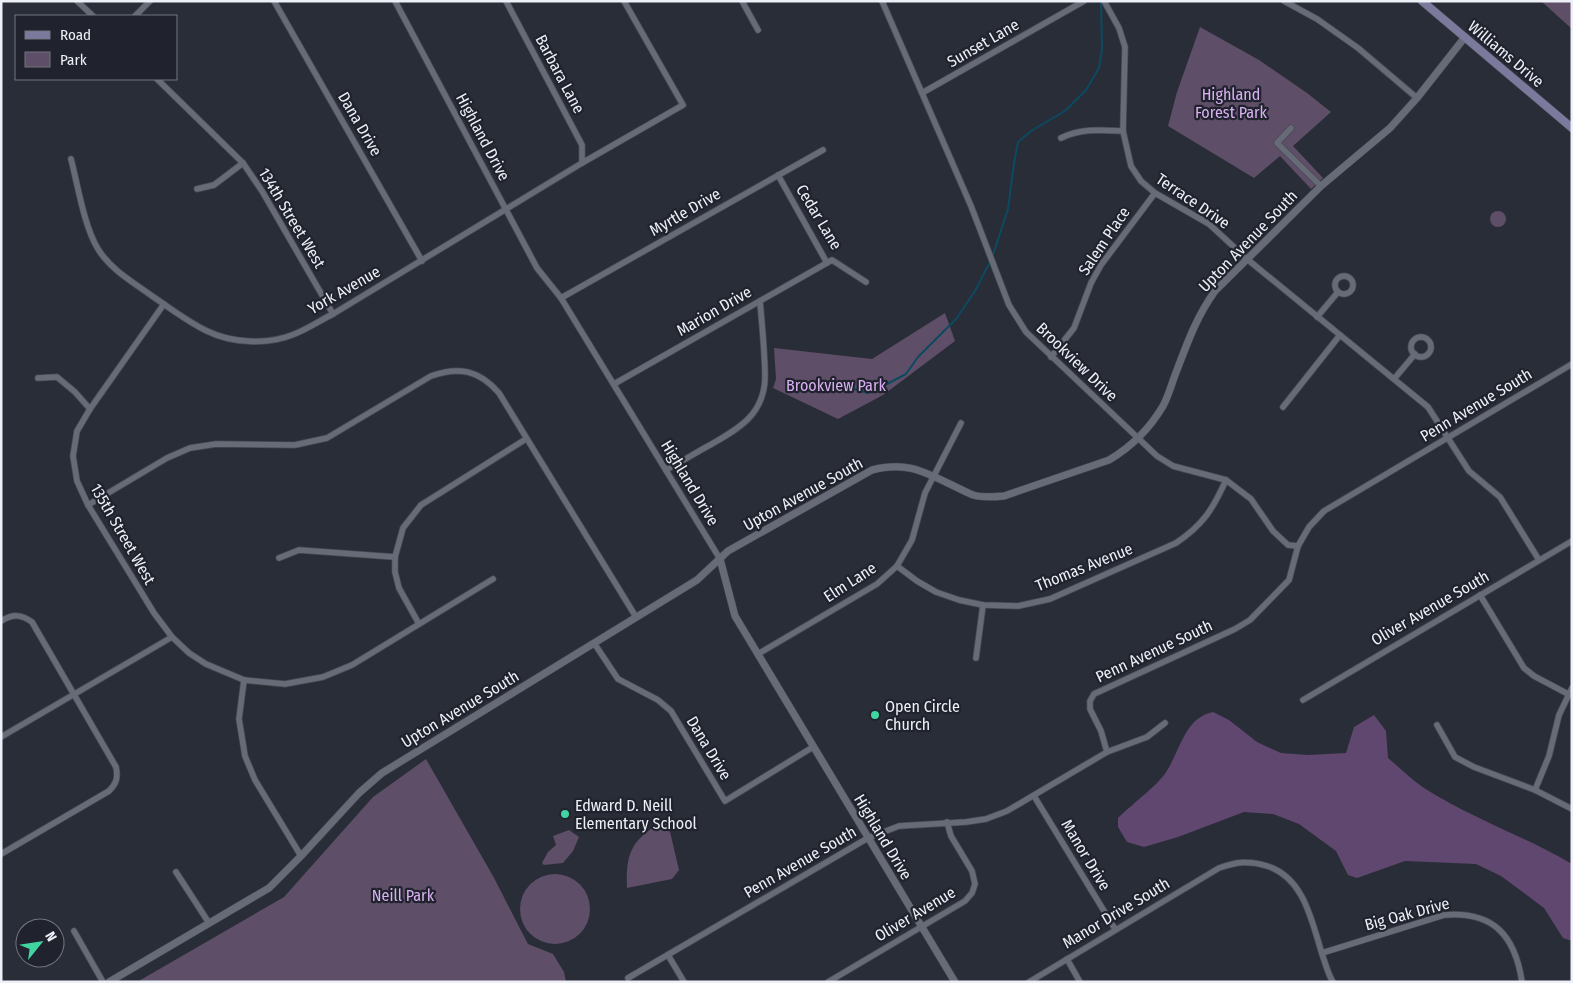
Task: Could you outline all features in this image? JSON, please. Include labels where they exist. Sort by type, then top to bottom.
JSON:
[{"type":"main road","name":"Williams Drive","points":[[1422,1],[1572,128]]},
{"type":"street","points":[[77,1],[92,15]]},
{"type":"street","points":[[136,15],[150,1]]},
{"type":"street","name":"Dana Drive","points":[[274,1],[422,261]]},
{"type":"street","name":"Highland Drive","points":[[396,1],[537,268],[561,298],[720,558],[735,616],[954,982]]},
{"type":"street","name":"Barbara Lane","points":[[506,1],[582,145],[582,163]]},
{"type":"street","name":"York Avenue","points":[[71,158],[89,230],[98,250],[115,270],[207,331],[227,338],[248,341],[271,340],[292,335],[333,314],[582,163],[682,105],[624,1]]},
{"type":"street","points":[[742,1],[758,30]]},
{"type":"street","name":"Brookview Drive","points":[[882,1],[972,206],[1009,305],[1026,332],[1157,456],[1173,466],[1226,480],[1252,499],[1272,531],[1288,545],[1298,546]]},
{"type":"street","name":"Sunset Lane","points":[[922,93],[1084,1]]},
{"type":"street","name":"Terrace Drive","points":[[1104,1],[1119,28],[1125,47],[1123,130],[1131,166],[1141,181],[1154,193],[1209,224],[1247,259],[1428,407],[1469,471],[1500,497],[1538,560]]},
{"type":"street","points":[[1284,1],[1317,19],[1358,48],[1417,98]]},
{"type":"street","name":"Upton Avenue South","points":[[109,982],[268,888],[301,856],[359,793],[382,773],[697,580],[728,551],[872,470],[887,466],[914,468],[974,495],[989,498],[1004,496],[1109,460],[1124,452],[1154,419],[1164,404],[1192,329],[1202,309],[1215,291],[1321,186],[1390,128],[1417,98],[1465,38]]},
{"type":"street","name":"134th Street West","points":[[158,80],[243,163],[262,191],[333,314]]},
{"type":"street","points":[[1291,128],[1277,142],[1321,186]]},
{"type":"street","points":[[1061,138],[1073,132],[1092,129],[1123,130]]},
{"type":"street","name":"Myrtle Drive","points":[[561,298],[823,150]]},
{"type":"street","name":"134th Street West","points":[[197,189],[214,186],[243,163]]},
{"type":"street","name":"Cedar Lane","points":[[778,175],[827,263],[832,260],[866,282]]},
{"type":"street","name":"Salem Place","points":[[1051,357],[1074,328],[1091,284],[1101,265],[1154,193]]},
{"type":"street","name":"Marion Drive","points":[[614,384],[827,263]]},
{"type":"street","points":[[1317,317],[1338,292]]},
{"type":"street","points":[[666,470],[738,429],[757,408],[763,394],[765,379],[760,301]]},
{"type":"street","name":"135th Street West","points":[[164,304],[90,409],[77,431],[73,456],[77,481],[88,505],[154,613],[172,637],[189,653],[206,664],[244,680],[286,684],[323,677],[352,665],[492,579]]},
{"type":"street","points":[[1283,407],[1340,336]]},
{"type":"street","points":[[1394,379],[1415,354]]},
{"type":"street","name":"Penn Avenue South","points":[[628,978],[868,838],[899,826],[986,819],[1007,811],[1107,752],[1102,731],[1090,710],[1090,701],[1094,694],[1235,629],[1250,620],[1289,580],[1298,546],[1308,526],[1324,511],[1572,364]]},
{"type":"street","points":[[88,505],[167,458],[190,448],[216,444],[295,445],[326,438],[431,376],[447,371],[469,372],[489,382],[499,393],[636,617]]},
{"type":"street","points":[[38,378],[57,377],[76,392],[90,409]]},
{"type":"street","name":"Elm Lane","points":[[758,654],[877,584],[897,566],[912,540],[925,493],[961,423]]},
{"type":"street","points":[[419,624],[399,588],[395,572],[395,557],[403,528],[421,505],[526,439]]},
{"type":"street","name":"Thomas Avenue","points":[[897,566],[936,592],[959,600],[983,605],[1018,606],[1050,599],[1176,543],[1192,532],[1205,519],[1226,480]]},
{"type":"street","name":"Oliver Avenue South","points":[[1303,700],[1572,541]]},
{"type":"street","points":[[279,558],[299,550],[395,557]]},
{"type":"street","points":[[1480,595],[1524,668],[1534,676],[1570,691],[1559,715],[1549,756],[1535,790]]},
{"type":"street","points":[[976,658],[983,605]]},
{"type":"street","points":[[1,621],[17,614],[32,622],[116,767],[118,776],[115,785],[109,791],[1,854]]},
{"type":"street","points":[[1,737],[172,637]]},
{"type":"street","name":"Dana Drive","points":[[594,643],[618,679],[658,700],[670,711],[725,801],[813,747]]},
{"type":"street","points":[[244,680],[239,719],[245,756],[254,780],[301,856]]},
{"type":"street","points":[[1107,752],[1147,737],[1165,723]]},
{"type":"street","points":[[1437,725],[1455,757],[1474,767],[1535,790],[1572,809]]},
{"type":"street","name":"Manor Drive","points":[[1034,796],[1115,929]]},
{"type":"street","name":"Oliver Avenue","points":[[828,982],[966,901],[972,893],[975,884],[972,870],[952,836],[947,822]]},
{"type":"street","name":"Manor Drive South","points":[[1028,982],[1218,868],[1235,862],[1254,862],[1277,869],[1297,886],[1305,902],[1322,953]]},
{"type":"street","points":[[176,872],[209,923]]},
{"type":"street","name":"Big Oak Drive","points":[[1322,953],[1444,915],[1461,913],[1478,917],[1499,929],[1513,947],[1519,963],[1522,982]]},
{"type":"street","points":[[74,931],[103,982]]},
{"type":"street","points":[[1322,953],[1333,982]]},
{"type":"street","points":[[668,955],[684,982]]},
{"type":"street","points":[[1067,959],[1080,982]]},
{"type":"green space","points":[[1541,1],[1572,1],[1572,29]]},
{"type":"green space","name":"Highland Forest Park","points":[[1200,27],[1259,60],[1331,112],[1293,146],[1323,178],[1311,189],[1280,156],[1254,178],[1168,126],[1177,92]]},
{"type":"green space","points":[[1495,211],[1501,211],[1506,216],[1504,225],[1495,227],[1490,222],[1490,216]]},
{"type":"green space","name":"Brookview Park","points":[[945,313],[955,341],[883,395],[838,419],[773,388],[776,379],[774,348],[872,359]]},
{"type":"green space","name":"Neill Park","points":[[426,759],[493,876],[528,944],[553,954],[564,972],[566,982],[137,982],[284,897],[373,797]]},
{"type":"green space","points":[[667,819],[679,870],[672,879],[627,888],[628,863],[634,846],[647,832]]},
{"type":"green space","points":[[569,830],[579,837],[573,851],[563,863],[544,865],[542,863],[548,852],[556,845],[553,836]]},
{"type":"green space","points":[[562,874],[575,880],[584,889],[588,895],[590,909],[588,923],[580,934],[569,942],[548,944],[541,942],[530,934],[522,923],[520,902],[522,895],[530,884],[541,876]]},
{"type":"shaded area","points":[[1213,712],[1229,720],[1257,742],[1281,753],[1308,755],[1346,753],[1354,727],[1374,715],[1386,731],[1388,758],[1419,785],[1460,809],[1572,864],[1572,941],[1563,938],[1544,908],[1501,876],[1476,864],[1405,861],[1357,878],[1348,875],[1336,851],[1299,824],[1273,814],[1244,812],[1178,837],[1144,847],[1127,842],[1118,827],[1118,818],[1164,775],[1183,738],[1195,721]]},
{"type":"waterway","points":[[992,258],[1008,209],[1018,142],[1031,131],[1065,111],[1086,90],[1099,68],[1102,49],[1101,1]]},
{"type":"waterway","points":[[844,386],[868,393],[906,374],[918,357],[956,319],[975,291],[990,262]]},
{"type":"place","name":"Open Circle Church","points":[[875,715]]},
{"type":"place","name":"Edward D. Neill Elementary School","points":[[565,814]]}]
